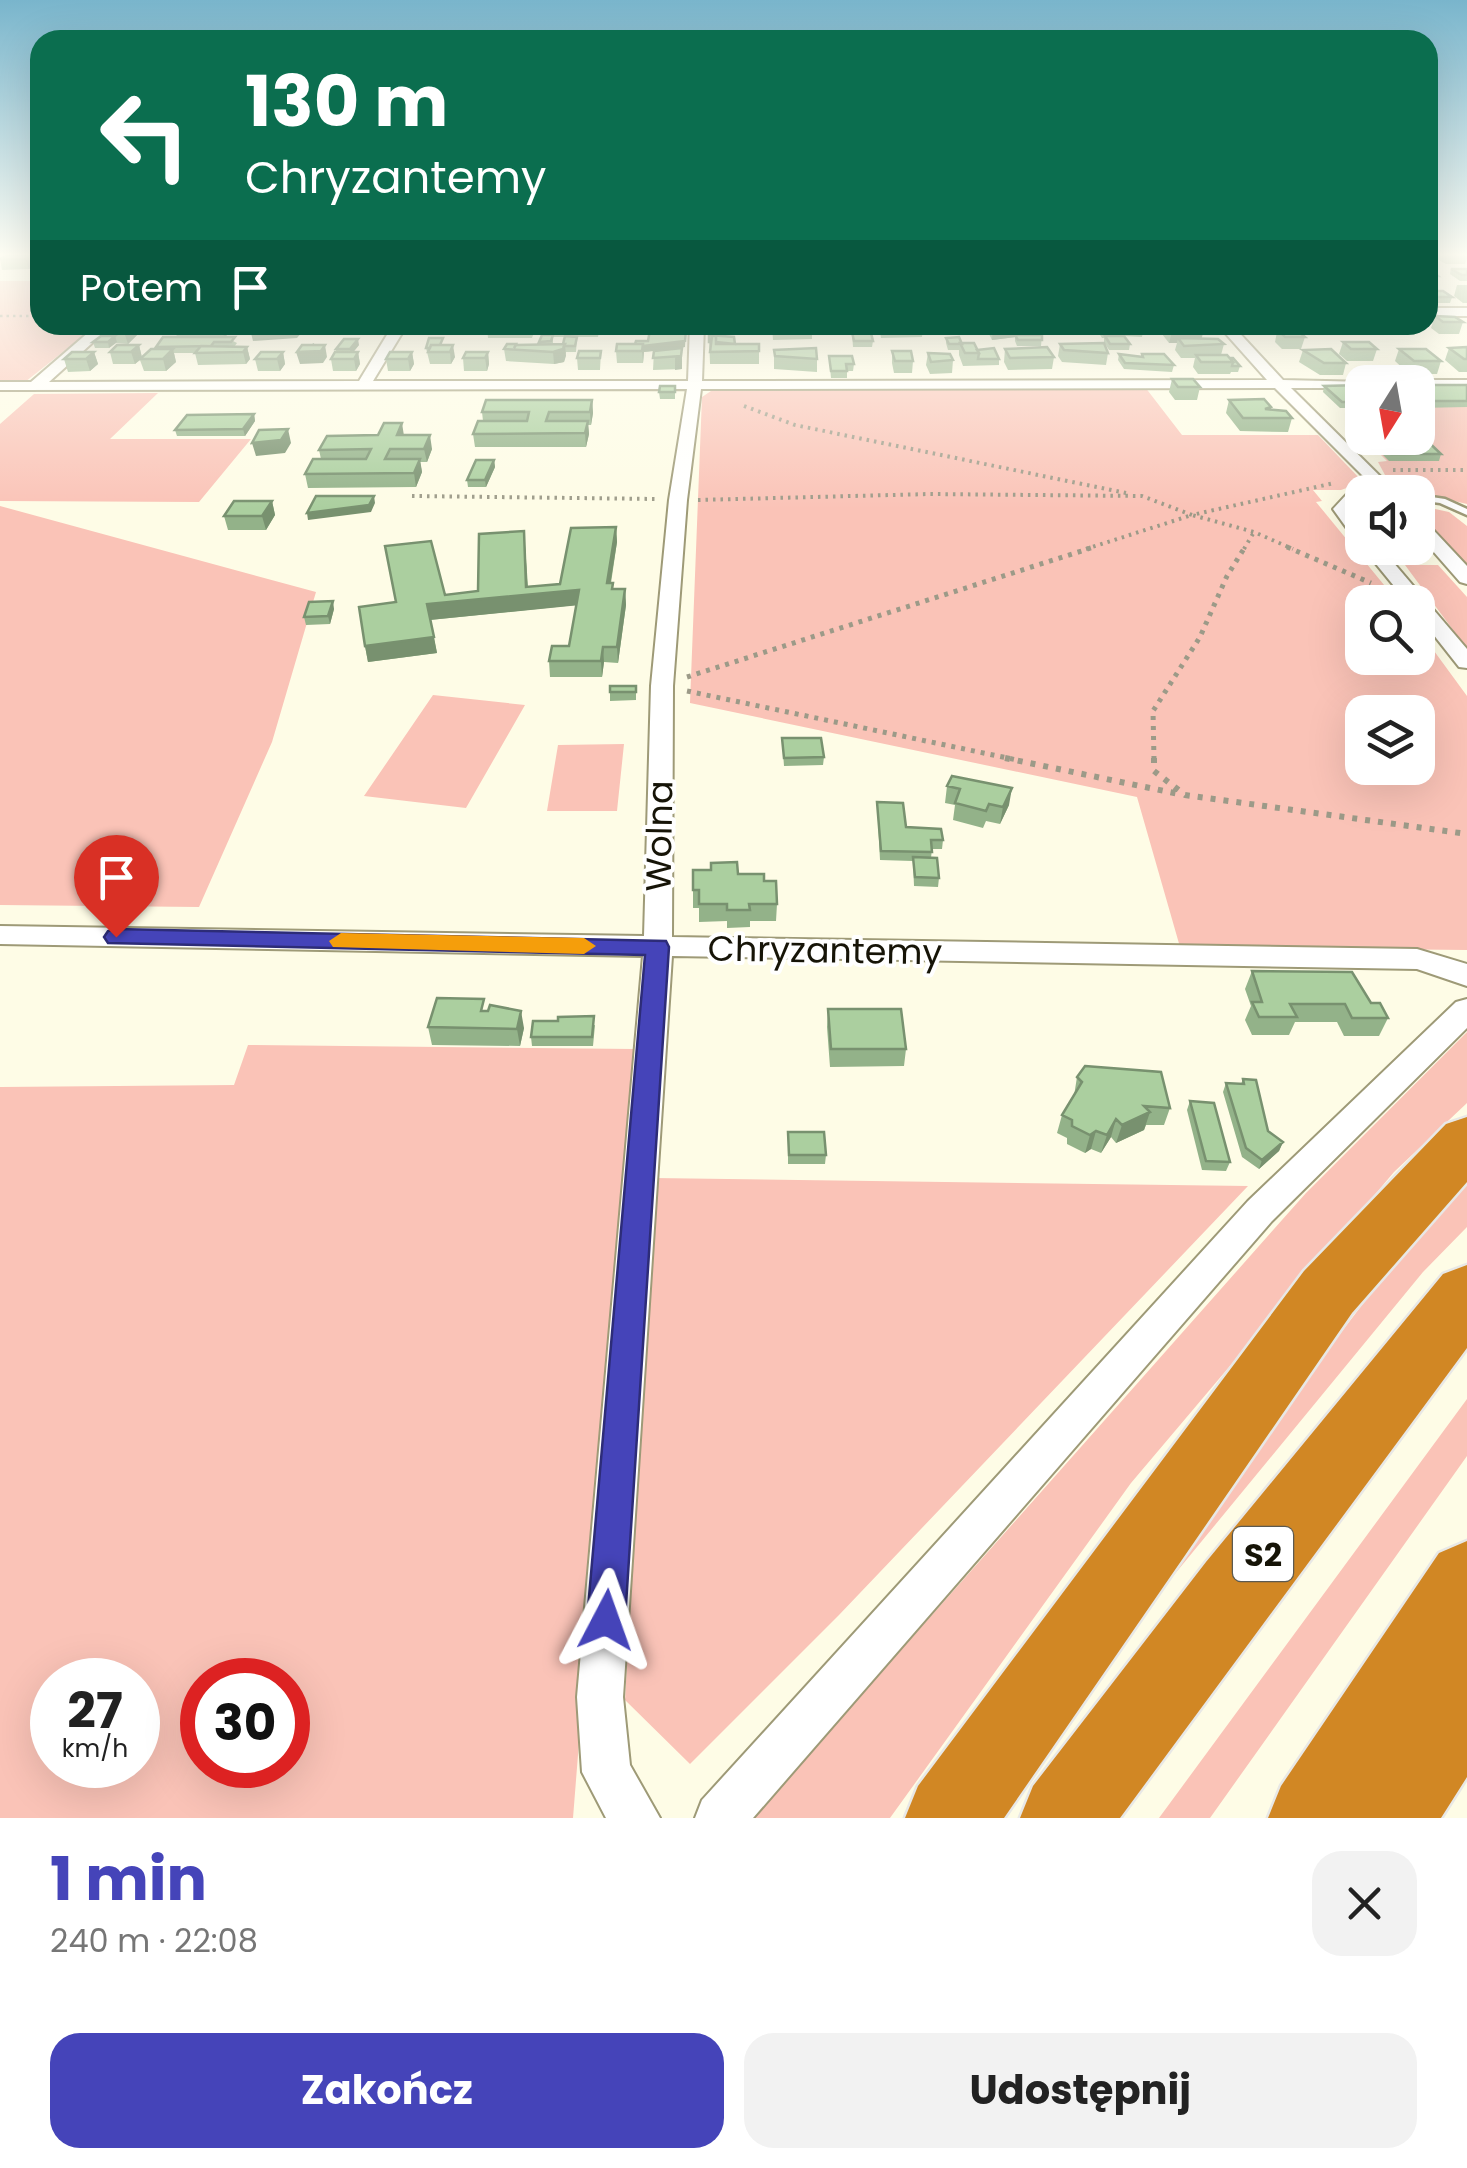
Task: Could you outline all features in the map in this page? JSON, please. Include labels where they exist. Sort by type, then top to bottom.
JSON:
[{"type":"highway","points":[[950,1818],[1328,1292],[1467,1141]]},
{"type":"highway","name":"S2","points":[[1065,1818],[1283,1528],[1467,1294]]},
{"type":"highway","points":[[1313,1818],[1467,1580]]},
{"type":"highway","points":[[1388,1818],[1467,1699]]},
{"type":"street","points":[[34,386],[88,340]]},
{"type":"street","points":[[363,386],[391,340]]},
{"type":"street","name":"Wolna","points":[[635,1818],[606,1772],[600,1697],[658,947],[662,686],[696,340]]},
{"type":"street","points":[[1238,340],[1313,422],[1370,475]]},
{"type":"street","points":[[0,386],[1345,384]]},
{"type":"street","points":[[1435,384],[1467,384]]},
{"type":"street","points":[[1435,543],[1467,578]]},
{"type":"street","points":[[1386,565],[1467,662]]},
{"type":"street","name":"Chryzantemy","points":[[0,935],[1417,959],[1440,963],[1467,976]]},
{"type":"street","points":[[720,1818],[1260,1211],[1467,1010]]},
{"type":"lane","points":[[1435,500],[1467,512]]},
{"type":"path","points":[[694,386],[795,425],[1142,496],[1254,532],[1373,585]]},
{"type":"path","points":[[1383,474],[1408,469],[1467,470]]},
{"type":"path","points":[[662,686],[1192,515],[1345,480]]},
{"type":"path","points":[[412,496],[678,500],[930,494],[1142,496]]},
{"type":"path","points":[[1185,794],[1154,772],[1154,711],[1200,637],[1254,532]]},
{"type":"path","points":[[662,686],[1185,794],[1467,834]]},
{"type":"shaded area","points":[[0,340],[78,340],[25,382],[0,382]]},
{"type":"shaded area","points":[[1145,387],[1182,435],[1318,435],[1356,475],[1345,475],[1345,489],[1341,490],[1313,490],[1322,501],[1316,502],[1345,537],[1345,565],[1368,565],[1384,585],[1345,585],[1345,675],[1435,675],[1435,652],[1467,696],[1467,950],[1180,947],[1137,797],[690,703],[702,397],[711,391]]},
{"type":"shaded area","points":[[1435,388],[1467,388],[1467,504],[1435,496],[1435,475],[1385,475],[1378,462],[1387,461],[1381,455],[1435,455]]},
{"type":"shaded area","points":[[158,393],[110,439],[251,439],[199,502],[0,501],[0,424],[34,394]]},
{"type":"shaded area","points":[[0,506],[316,592],[272,742],[199,907],[0,905]]},
{"type":"shaded area","points":[[1435,509],[1449,512],[1467,526],[1467,564],[1435,531]]},
{"type":"shaded area","points":[[1405,565],[1438,565],[1467,597],[1467,649],[1435,606],[1435,585],[1420,585]]},
{"type":"shaded area","points":[[433,695],[525,705],[466,808],[364,796]]},
{"type":"shaded area","points":[[624,744],[617,811],[547,811],[558,745]]},
{"type":"shaded area","points":[[1467,1032],[1467,1103],[1394,1172],[1131,1483],[890,1818],[752,1818],[1306,1193]]},
{"type":"shaded area","points":[[248,1045],[634,1049],[573,1818],[0,1818],[0,1087],[234,1085]]},
{"type":"shaded area","points":[[1467,1177],[1467,1227],[1423,1272],[1146,1609],[1134,1603],[1385,1275]]},
{"type":"shaded area","points":[[654,1178],[1248,1186],[839,1615],[690,1764],[625,1700]]},
{"type":"shaded area","points":[[1467,1399],[1467,1456],[1210,1818],[1159,1818]]},
{"type":"building","points":[[161,340],[233,340],[214,342],[211,346],[156,347]]},
{"type":"building","points":[[343,340],[357,340],[350,349],[336,349]]},
{"type":"building","points":[[428,340],[442,340],[440,345],[426,348]]},
{"type":"building","points":[[564,340],[576,340],[575,346],[563,344]]},
{"type":"building","points":[[648,340],[685,340],[635,344]]},
{"type":"building","points":[[712,340],[716,340],[716,344],[759,344],[759,351],[710,352]]},
{"type":"building","points":[[1107,340],[1127,340],[1130,344],[1110,344]]},
{"type":"building","points":[[1179,340],[1219,340],[1224,344],[1184,346]]},
{"type":"building","points":[[1343,342],[1369,342],[1377,349],[1351,349]]},
{"type":"building","points":[[960,343],[974,343],[979,353],[965,353]]},
{"type":"building","points":[[1104,343],[1108,353],[1064,350],[1060,344]]},
{"type":"building","points":[[507,344],[516,344],[514,348],[565,344],[563,349],[553,352],[504,349]]},
{"type":"building","points":[[617,344],[643,344],[642,351],[616,351]]},
{"type":"building","points":[[117,345],[139,345],[131,352],[110,352]]},
{"type":"building","points":[[302,345],[325,345],[321,351],[297,352]]},
{"type":"building","points":[[431,345],[453,345],[450,352],[428,352]]},
{"type":"building","points":[[201,346],[247,347],[243,352],[195,353]]},
{"type":"building","points":[[1047,347],[1054,357],[1010,358],[1005,349]]},
{"type":"building","points":[[1467,347],[1467,359],[1449,348]]},
{"type":"building","points":[[682,348],[681,356],[653,358],[654,351]]},
{"type":"building","points":[[816,348],[817,359],[775,356],[774,350]]},
{"type":"building","points":[[994,348],[999,359],[978,359],[977,350]]},
{"type":"building","points":[[151,349],[173,349],[163,359],[140,359]]},
{"type":"building","points":[[1331,349],[1346,363],[1324,363],[1303,350]]},
{"type":"building","points":[[1399,349],[1426,349],[1441,361],[1414,361]]},
{"type":"building","points":[[579,351],[601,351],[600,358],[577,358]]},
{"type":"building","points":[[892,351],[911,351],[913,361],[895,361]]},
{"type":"building","points":[[72,352],[94,352],[86,359],[64,359]]},
{"type":"building","points":[[261,352],[283,352],[277,359],[255,359]]},
{"type":"building","points":[[335,352],[358,352],[354,359],[331,359]]},
{"type":"building","points":[[390,352],[412,352],[408,359],[386,359]]},
{"type":"building","points":[[466,352],[488,352],[485,358],[463,358]]},
{"type":"building","points":[[928,353],[950,354],[953,360],[931,362]]},
{"type":"building","points":[[1119,354],[1164,354],[1174,365],[1125,363]]},
{"type":"building","points":[[1196,355],[1227,355],[1233,362],[1201,362]]},
{"type":"building","points":[[829,356],[852,356],[854,364],[846,364],[847,371],[831,371]]},
{"type":"building","points":[[1172,379],[1193,379],[1200,387],[1178,387]]},
{"type":"building","points":[[1345,385],[1345,402],[1342,402],[1324,386]]},
{"type":"building","points":[[1435,385],[1467,385],[1467,401],[1435,401]]},
{"type":"building","points":[[660,386],[675,386],[675,392],[659,392]]},
{"type":"building","points":[[1264,399],[1271,407],[1265,409],[1286,411],[1292,418],[1243,418],[1229,400]]},
{"type":"building","points":[[486,400],[592,400],[590,412],[549,412],[546,421],[588,421],[585,433],[473,434],[478,421],[527,421],[529,412],[482,412]]},
{"type":"building","points":[[254,414],[243,429],[175,430],[187,415]]},
{"type":"building","points":[[384,423],[402,423],[397,435],[430,435],[424,449],[390,449],[385,459],[420,459],[414,473],[305,474],[313,459],[366,459],[371,449],[319,450],[327,436],[378,435]]},
{"type":"building","points":[[288,429],[281,440],[252,443],[259,430]]},
{"type":"building","points":[[476,460],[494,460],[485,480],[467,480]]},
{"type":"building","points":[[316,496],[374,496],[369,505],[307,513]]},
{"type":"building","points":[[234,501],[272,501],[262,516],[224,516]]},
{"type":"building","points":[[616,527],[607,583],[613,583],[612,589],[625,589],[617,647],[603,647],[601,661],[549,661],[552,646],[569,646],[579,590],[427,604],[434,637],[365,646],[359,607],[396,602],[385,546],[431,541],[445,595],[478,591],[479,534],[524,531],[526,587],[560,584],[571,528]]},
{"type":"building","points":[[333,601],[328,616],[304,617],[309,602]]},
{"type":"building","points":[[610,686],[636,686],[636,692],[610,692]]},
{"type":"building","points":[[782,738],[821,738],[824,757],[784,758]]},
{"type":"building","points":[[952,776],[1012,788],[1003,807],[989,804],[986,811],[955,803],[960,789],[947,786]]},
{"type":"building","points":[[877,802],[903,803],[906,827],[941,829],[943,840],[931,840],[932,852],[881,851]]},
{"type":"building","points":[[913,857],[937,858],[939,878],[915,877]]},
{"type":"building","points":[[737,862],[738,874],[764,874],[764,881],[776,881],[777,904],[749,904],[750,910],[727,910],[727,904],[699,904],[699,890],[693,890],[693,870],[711,870],[711,863]]},
{"type":"building","points":[[1252,971],[1352,972],[1371,1003],[1380,1003],[1388,1018],[1352,1018],[1345,1004],[1290,1004],[1297,1017],[1259,1017],[1252,1002],[1262,1002]]},
{"type":"building","points":[[437,998],[484,999],[481,1011],[488,1011],[490,1005],[521,1011],[517,1029],[428,1027]]},
{"type":"building","points":[[828,1009],[901,1009],[906,1049],[831,1049]]},
{"type":"building","points":[[594,1016],[592,1037],[531,1037],[533,1021]]},
{"type":"building","points":[[1085,1066],[1161,1072],[1170,1108],[1144,1106],[1150,1112],[1122,1125],[1116,1119],[1107,1135],[1096,1131],[1090,1135],[1072,1126],[1072,1120],[1062,1115],[1082,1082],[1077,1077]]},
{"type":"building","points":[[1243,1079],[1256,1080],[1268,1131],[1283,1142],[1262,1160],[1246,1148],[1226,1083],[1244,1084]]},
{"type":"building","points":[[1190,1101],[1214,1103],[1230,1162],[1206,1161]]},
{"type":"building","points":[[788,1132],[824,1132],[826,1155],[789,1155]]},
{"type":"slow traffic","points":[[341,941],[584,946]]},
{"type":"route","points":[[116,937],[658,947],[606,1620]]}]
